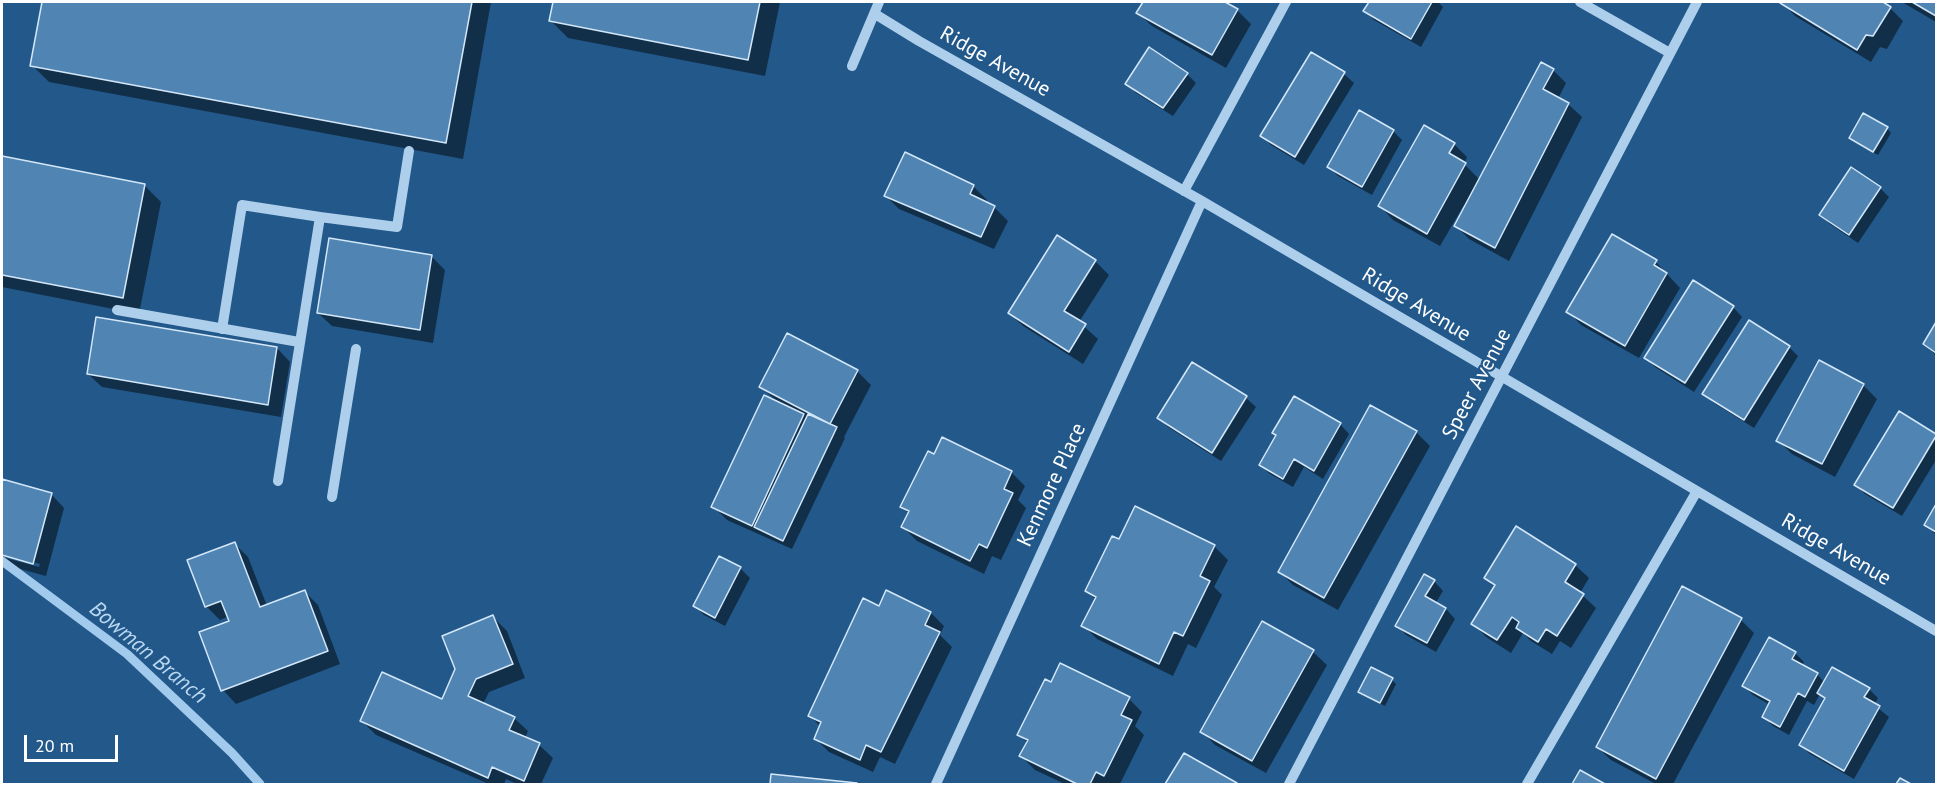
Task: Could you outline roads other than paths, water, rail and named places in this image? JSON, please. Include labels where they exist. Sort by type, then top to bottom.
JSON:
[{"type":"street","points":[[852,66],[879,2]]},
{"type":"street","points":[[1184,191],[1286,2]]},
{"type":"street","points":[[1581,2],[1671,53]]},
{"type":"street","name":"Speer Avenue","points":[[1289,784],[1697,2]]},
{"type":"street","name":"Ridge Avenue","points":[[875,14],[920,42],[1202,201],[1936,631]]},
{"type":"street","points":[[222,329],[242,205],[397,227],[409,151]]},
{"type":"street","name":"Kenmore Place","points":[[937,784],[1202,201]]},
{"type":"street","points":[[278,481],[320,217]]},
{"type":"street","points":[[117,310],[299,342]]},
{"type":"street","points":[[332,497],[356,349]]},
{"type":"street","points":[[1527,784],[1697,491]]},
{"type":"waterway","name":"Bowman Branch","points":[[2,561],[127,654],[232,753],[260,784]]}]
